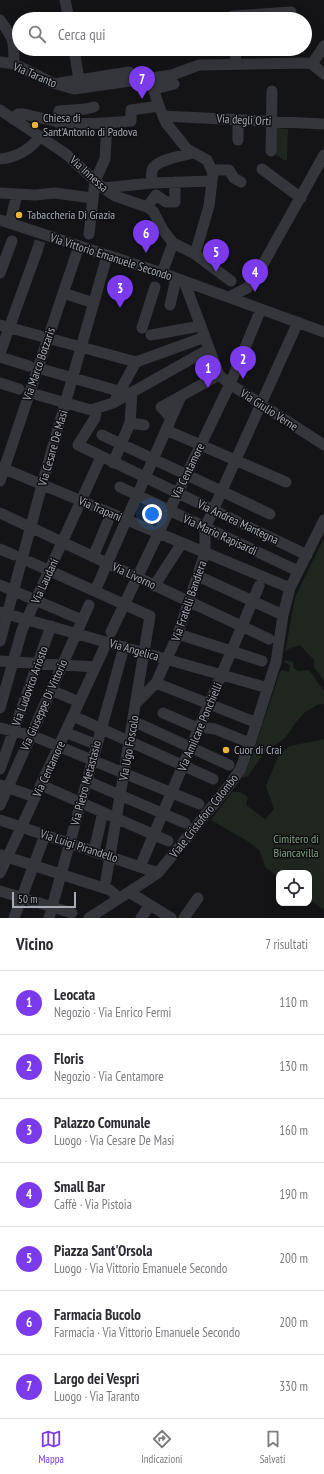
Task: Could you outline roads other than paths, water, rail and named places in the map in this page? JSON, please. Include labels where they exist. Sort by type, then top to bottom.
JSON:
[{"type":"street","points":[[65,0],[68,12]]},
{"type":"street","points":[[0,20],[12,36]]},
{"type":"street","points":[[324,46],[312,64],[324,74]]},
{"type":"street","points":[[14,64],[15,56]]},
{"type":"street","points":[[75,56],[79,80]]},
{"type":"street","points":[[235,56],[236,64]]},
{"type":"street","name":"Via Taranto","points":[[0,62],[14,64],[53,83],[74,89],[172,75],[199,65],[312,64]]},
{"type":"street","points":[[53,83],[129,72]]},
{"type":"street","points":[[174,84],[155,89],[154,91],[161,111],[187,149],[207,160],[212,175],[209,206],[194,252]]},
{"type":"street","points":[[271,151],[272,91]]},
{"type":"street","points":[[57,122],[59,111],[94,107]]},
{"type":"street","name":"Via Innessa","points":[[0,110],[66,154],[99,185],[115,196],[147,207]]},
{"type":"street","name":"Via degli Orti","points":[[107,124],[131,121],[130,110],[161,111],[238,120],[324,124]]},
{"type":"street","points":[[13,119],[18,114],[24,114],[68,124],[107,124],[105,159],[99,185],[92,198],[88,234]]},
{"type":"street","points":[[238,120],[238,140]]},
{"type":"street","points":[[0,159],[7,159],[31,148],[40,136]]},
{"type":"street","points":[[152,183],[151,174],[154,167],[164,161],[193,153]]},
{"type":"street","points":[[175,182],[175,202],[166,202],[156,195],[147,207],[156,215],[163,230],[173,243],[194,252],[232,291],[253,282],[324,155]]},
{"type":"street","points":[[262,169],[301,198]]},
{"type":"street","points":[[99,185],[175,182],[229,170],[234,178],[241,182]]},
{"type":"street","points":[[0,193],[55,193],[92,198]]},
{"type":"street","points":[[0,273],[11,228],[17,194]]},
{"type":"street","name":"Via Vittorio Emanuele Secondo","points":[[11,228],[40,242],[79,246],[108,256],[159,278],[180,280],[232,291],[258,308]]},
{"type":"street","points":[[0,354],[5,326],[40,242]]},
{"type":"street","points":[[142,328],[173,243]]},
{"type":"street","name":"Via Marco Botzaris","points":[[0,481],[2,467],[34,367],[48,338],[79,246]]},
{"type":"street","name":"Via Cesare De Masi","points":[[0,641],[4,613],[14,591],[42,485],[108,256]]},
{"type":"street","points":[[170,305],[180,280]]},
{"type":"street","name":"Via Giulio Verne","points":[[180,280],[205,337],[219,375],[230,384],[324,445]]},
{"type":"street","points":[[63,293],[94,303]]},
{"type":"street","points":[[258,308],[324,332]]},
{"type":"street","name":"Via Centamore","points":[[0,873],[4,856],[21,827],[136,578],[230,384],[258,308]]},
{"type":"street","name":"Via Fratelli Bandiera","points":[[136,702],[156,683],[168,660],[205,553],[206,528],[235,460],[262,404],[298,322]]},
{"type":"street","points":[[5,326],[136,362],[205,337]]},
{"type":"street","points":[[151,335],[200,326]]},
{"type":"street","points":[[38,394],[91,410],[113,403],[127,393],[209,349]]},
{"type":"street","points":[[0,357],[127,393]]},
{"type":"street","points":[[113,463],[122,445],[135,411],[127,393],[136,362]]},
{"type":"street","points":[[95,591],[181,396],[219,375]]},
{"type":"street","points":[[0,384],[19,389]]},
{"type":"street","name":"Via Andrea Mantegna","points":[[97,408],[95,418],[78,445],[177,494],[307,555]]},
{"type":"street","points":[[130,423],[144,425]]},
{"type":"street","points":[[166,430],[286,482]]},
{"type":"street","points":[[102,435],[270,514]]},
{"type":"street","name":"Via Laudani","points":[[0,708],[12,662],[27,619],[101,457]]},
{"type":"street","name":"Via Trapani","points":[[2,467],[290,588]]},
{"type":"street","name":"Via Mario Rapisardi","points":[[120,487],[298,572]]},
{"type":"street","name":"Via Livorno","points":[[0,513],[268,639]]},
{"type":"street","points":[[93,557],[111,514]]},
{"type":"street","name":"Viale Cristoforo Colombo","points":[[92,917],[158,873],[234,780],[240,770],[257,723],[278,656],[283,615],[290,588],[324,520]]},
{"type":"street","points":[[154,586],[182,543]]},
{"type":"street","points":[[0,549],[14,555]]},
{"type":"street","points":[[30,562],[124,604]]},
{"type":"street","points":[[198,576],[283,615]]},
{"type":"street","points":[[0,585],[82,620]]},
{"type":"street","name":"Via Amilcare Ponchielli","points":[[140,867],[259,586]]},
{"type":"street","name":"Via Ugo Foscolo","points":[[106,880],[150,616],[124,604]]},
{"type":"street","name":"Via Giuseppe Di Vittorio","points":[[0,805],[4,786],[31,735],[89,605]]},
{"type":"street","name":"Via Angelica","points":[[4,613],[76,634],[109,637],[124,647],[268,688]]},
{"type":"street","name":"Via Ludovico Ariosto","points":[[0,769],[51,626]]},
{"type":"street","points":[[178,634],[262,661]]},
{"type":"street","name":"Via Pietro Metastasio","points":[[48,918],[124,647]]},
{"type":"street","points":[[0,661],[95,667]]},
{"type":"street","points":[[156,683],[257,723]]},
{"type":"street","points":[[51,690],[79,702]]},
{"type":"street","points":[[163,713],[193,726],[215,729],[250,743]]},
{"type":"street","points":[[73,716],[214,779]]},
{"type":"street","points":[[133,721],[230,765]]},
{"type":"street","points":[[0,728],[31,735],[199,804]]},
{"type":"street","points":[[65,732],[97,745]]},
{"type":"street","points":[[87,781],[185,823]]},
{"type":"street","points":[[41,785],[168,841]]},
{"type":"street","points":[[4,786],[35,797]]},
{"type":"street","points":[[94,851],[103,812]]},
{"type":"street","name":"Via Luigi Pirandello","points":[[0,820],[158,873]]},
{"type":"street","points":[[14,918],[45,835]]},
{"type":"street","points":[[4,856],[110,890],[119,898]]},
{"type":"street","points":[[0,891],[72,912]]},
{"type":"street","points":[[129,892],[171,918]]},
{"type":"street","points":[[184,918],[198,898]]},
{"type":"street","points":[[141,918],[150,905]]},
{"type":"tunnel","points":[[37,251],[40,241]]},
{"type":"place","name":"Largo dei Vespri","points":[[142,99]]},
{"type":"place","name":"Chiesa di Sant'Antonio di Padova","points":[[35,125]]},
{"type":"place","name":"Tabaccheria Di Grazia","points":[[19,215]]},
{"type":"place","name":"Farmacia Bucolo","points":[[146,253]]},
{"type":"place","name":"Piazza Sant'Orsola","points":[[216,272]]},
{"type":"place","name":"Small Bar","points":[[255,292]]},
{"type":"place","name":"Palazzo Comunale","points":[[120,308]]},
{"type":"place","name":"Floris","points":[[243,379]]},
{"type":"place","name":"Leocata","points":[[208,388]]},
{"type":"place","name":"Cuor di Crai","points":[[226,750]]},
{"type":"park label","name":"Cimitero di Biancavilla","points":[[296,846]]}]
